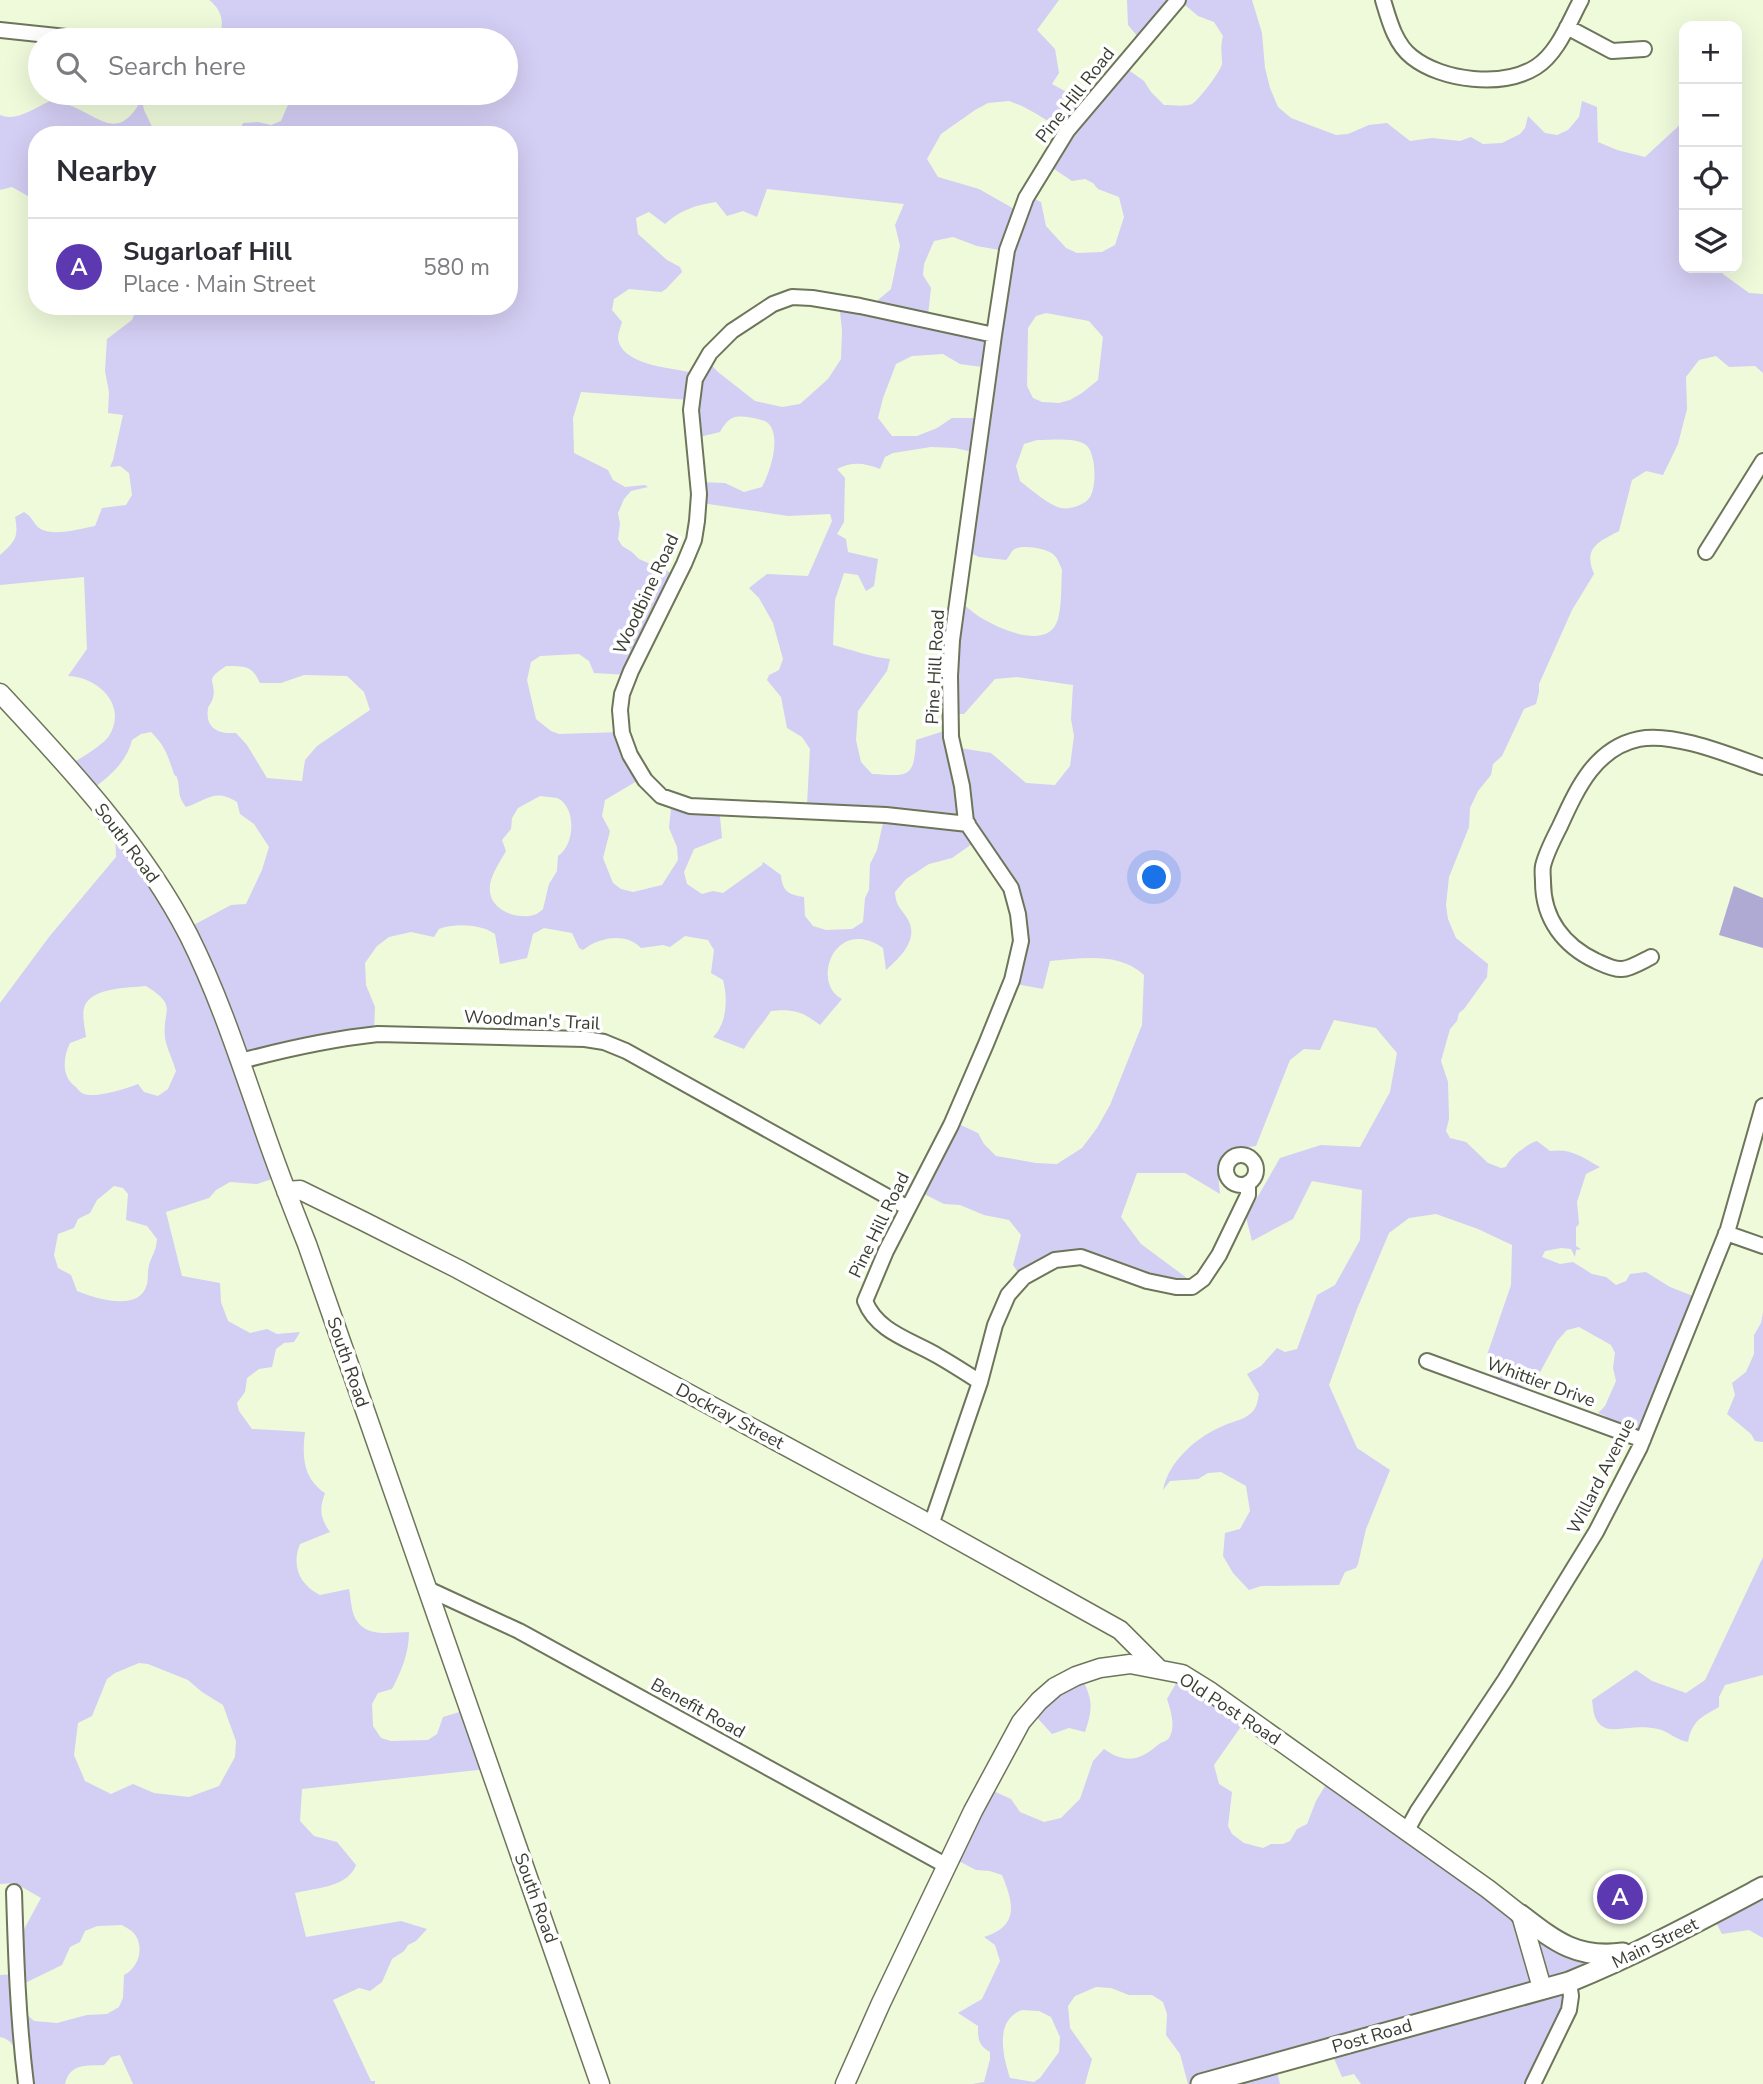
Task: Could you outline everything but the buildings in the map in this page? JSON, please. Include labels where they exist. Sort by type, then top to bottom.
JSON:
[{"type":"main road","name":"Main Street","points":[[1542,1988],[1569,1982],[1672,1936],[1763,1886]]},
{"type":"main road","points":[[1521,1915],[1567,1947],[1586,1954],[1604,1956],[1637,1952]]},
{"type":"main road","name":"Post Road","points":[[1201,2084],[1542,1988]]},
{"type":"street","name":"Pine Hill Road","points":[[980,1381],[890,1331],[870,1314],[865,1301],[886,1251],[951,1125],[1012,981],[1021,941],[1011,888],[965,822],[962,786],[951,737],[950,676],[959,581],[994,335],[1007,250],[1026,198],[1067,131],[1178,0]]},
{"type":"street","points":[[1383,0],[1396,38],[1411,57],[1436,71],[1464,78],[1489,80],[1513,76],[1536,67],[1552,52],[1581,0]]},
{"type":"street","points":[[1567,27],[1612,51],[1644,49]]},
{"type":"street","points":[[0,30],[28,33]]},
{"type":"street","name":"Woodbine Road","points":[[968,824],[795,809],[690,806],[661,796],[645,780],[630,755],[622,733],[620,710],[622,694],[631,671],[694,540],[699,494],[691,410],[695,379],[710,353],[732,331],[773,304],[792,297],[860,306],[994,335]]},
{"type":"street","points":[[1706,552],[1763,461]]},
{"type":"street","name":"South Road","points":[[0,693],[88,792],[149,868],[188,935],[241,1061],[307,1244],[600,2084]]},
{"type":"street","points":[[1651,957],[1622,969],[1603,964],[1581,954],[1566,941],[1548,914],[1543,889],[1543,866],[1575,793],[1595,763],[1619,745],[1640,739],[1660,737],[1695,745],[1763,767]]},
{"type":"street","name":"Woodman's Trail","points":[[241,1061],[284,1050],[378,1034],[585,1039],[604,1042],[626,1051],[908,1208]]},
{"type":"street","name":"Willard Avenue","points":[[1406,1832],[1589,1544],[1643,1440],[1726,1233],[1763,1106]]},
{"type":"street","points":[[931,1525],[980,1381],[995,1325],[1008,1295],[1024,1278],[1055,1259],[1081,1257],[1147,1281],[1176,1287],[1192,1287],[1203,1279],[1219,1255],[1248,1195],[1248,1183]]},
{"type":"street","name":"Dockray Street","points":[[286,1191],[300,1191],[458,1269],[931,1525],[1120,1630],[1159,1669]]},
{"type":"street","points":[[1726,1233],[1763,1246]]},
{"type":"street","name":"Whittier Drive","points":[[1427,1362],[1643,1440]]},
{"type":"street","name":"Benefit Road","points":[[428,1589],[519,1631],[947,1866]]},
{"type":"street","name":"Old Post Road","points":[[845,2084],[947,1866],[1021,1722],[1055,1687],[1100,1668],[1129,1664],[1182,1674],[1212,1692],[1521,1915]]},
{"type":"street","points":[[14,1892],[20,2043],[26,2084]]},
{"type":"street","points":[[1521,1915],[1542,1988]]},
{"type":"street","points":[[1533,2084],[1569,2010],[1569,1982]]},
{"type":"shaded area","points":[[209,0],[1059,0],[1037,30],[1055,49],[1059,73],[1052,84],[1072,95],[1084,106],[1123,66],[1144,81],[1164,105],[1182,106],[1192,104],[1221,68],[1223,36],[1214,22],[1198,16],[1179,0],[1252,0],[1262,33],[1265,68],[1278,107],[1291,118],[1336,135],[1348,134],[1369,125],[1387,123],[1410,141],[1432,138],[1460,141],[1471,137],[1483,144],[1502,143],[1520,134],[1525,128],[1528,116],[1545,133],[1557,135],[1568,130],[1579,117],[1582,101],[1597,107],[1598,142],[1645,157],[1679,126],[1679,273],[1723,273],[1749,293],[1763,294],[1763,373],[1755,366],[1729,367],[1716,356],[1699,360],[1686,377],[1687,409],[1678,444],[1663,475],[1646,471],[1632,480],[1619,531],[1594,547],[1590,558],[1594,574],[1572,610],[1539,684],[1536,704],[1524,709],[1502,756],[1493,764],[1491,775],[1478,791],[1470,808],[1469,827],[1449,877],[1446,905],[1448,919],[1456,938],[1488,964],[1487,977],[1450,1029],[1441,1061],[1448,1082],[1449,1119],[1446,1131],[1450,1138],[1466,1142],[1488,1163],[1501,1168],[1506,1167],[1524,1148],[1537,1141],[1550,1151],[1570,1152],[1600,1167],[1586,1174],[1577,1202],[1579,1224],[1576,1227],[1576,1246],[1581,1249],[1576,1250],[1575,1257],[1571,1249],[1561,1248],[1545,1251],[1542,1257],[1560,1264],[1573,1262],[1592,1274],[1606,1277],[1616,1285],[1626,1281],[1630,1274],[1646,1272],[1670,1287],[1698,1298],[1643,1437],[1612,1425],[1605,1416],[1598,1413],[1605,1406],[1616,1381],[1613,1368],[1615,1353],[1611,1345],[1579,1327],[1567,1330],[1557,1341],[1539,1374],[1540,1388],[1513,1385],[1502,1391],[1487,1355],[1511,1285],[1512,1245],[1436,1214],[1409,1218],[1389,1233],[1329,1385],[1357,1448],[1390,1470],[1366,1529],[1358,1564],[1356,1568],[1345,1572],[1339,1585],[1261,1586],[1249,1590],[1233,1573],[1223,1556],[1225,1533],[1240,1529],[1250,1511],[1246,1486],[1221,1472],[1208,1473],[1198,1479],[1170,1481],[1163,1490],[1171,1469],[1195,1442],[1244,1418],[1254,1410],[1259,1394],[1247,1374],[1261,1366],[1277,1348],[1285,1352],[1297,1349],[1317,1295],[1335,1285],[1360,1240],[1362,1190],[1312,1181],[1293,1219],[1252,1241],[1246,1217],[1280,1158],[1321,1145],[1360,1147],[1390,1092],[1397,1053],[1376,1028],[1334,1020],[1320,1050],[1304,1049],[1290,1060],[1256,1146],[1226,1153],[1219,1163],[1220,1194],[1185,1173],[1137,1173],[1121,1217],[1141,1244],[1195,1284],[1177,1286],[1081,1255],[1021,1277],[1013,1265],[1021,1235],[1009,1220],[984,1215],[960,1205],[944,1204],[920,1192],[952,1121],[978,1133],[996,1156],[1057,1164],[1082,1148],[1110,1105],[1142,1025],[1144,975],[1124,963],[1112,960],[1075,959],[1050,961],[1043,989],[1011,983],[1019,918],[979,839],[952,858],[929,864],[906,879],[895,892],[897,903],[907,918],[911,933],[903,953],[886,970],[883,948],[866,940],[852,940],[840,945],[832,955],[828,980],[833,991],[842,999],[820,1025],[797,1012],[771,1011],[744,1049],[713,1037],[724,1018],[726,995],[723,980],[711,973],[714,950],[708,940],[685,936],[670,947],[663,945],[641,948],[628,940],[612,938],[604,939],[583,950],[579,948],[572,933],[544,928],[533,934],[527,958],[500,964],[495,934],[483,928],[453,926],[439,929],[434,937],[411,932],[389,937],[377,946],[365,963],[366,985],[375,1007],[374,1032],[243,1058],[281,1176],[257,1184],[230,1182],[216,1190],[209,1198],[166,1212],[182,1276],[220,1283],[221,1302],[228,1321],[250,1333],[267,1329],[277,1334],[300,1332],[294,1342],[284,1343],[276,1349],[272,1367],[259,1369],[247,1378],[245,1392],[237,1403],[239,1411],[252,1429],[305,1432],[304,1450],[308,1474],[325,1493],[322,1513],[330,1532],[300,1544],[297,1567],[307,1586],[320,1595],[349,1589],[355,1618],[367,1630],[381,1633],[409,1632],[404,1661],[392,1689],[378,1693],[372,1704],[373,1726],[381,1738],[391,1741],[428,1740],[437,1734],[443,1717],[469,1709],[487,1769],[302,1789],[300,1821],[314,1836],[337,1842],[356,1865],[346,1878],[339,1882],[295,1893],[306,1937],[401,1921],[427,1929],[392,1959],[382,1982],[370,1991],[359,1988],[333,2000],[371,2081],[375,2081],[375,2084],[133,2084],[120,2055],[111,2057],[104,2065],[75,2069],[67,2077],[65,2084],[26,2084],[15,2049],[6,2039],[0,2037],[0,1975],[15,1974],[16,1944],[41,1898],[15,1883],[0,1884],[0,1003],[49,937],[116,857],[115,827],[188,928],[231,905],[246,904],[262,870],[269,847],[254,824],[240,814],[237,802],[229,798],[211,797],[186,807],[180,797],[177,778],[167,754],[151,732],[132,740],[122,761],[94,788],[73,763],[109,736],[115,714],[107,695],[99,687],[90,681],[68,676],[87,649],[84,577],[0,585],[0,555],[15,539],[15,517],[24,512],[45,531],[74,530],[95,526],[102,508],[126,505],[132,495],[129,473],[120,466],[110,467],[123,415],[108,413],[109,392],[105,371],[107,339],[132,320],[134,315],[518,315],[518,126],[242,126],[243,123],[271,125],[281,121],[288,105],[518,105],[518,28],[222,28],[219,12]],"holes":[[[1009,101],[1064,131],[1048,165],[1072,181],[1085,179],[1098,189],[1119,197],[1124,217],[1115,245],[1102,252],[1077,253],[1066,248],[1046,226],[1041,202],[1028,196],[1016,210],[979,189],[938,177],[927,159],[941,134],[988,103]],[[767,189],[904,204],[895,225],[900,246],[891,289],[871,306],[839,303],[841,359],[828,379],[800,404],[782,407],[755,401],[706,359],[694,373],[638,360],[628,355],[618,338],[622,322],[612,310],[614,299],[629,289],[661,292],[682,272],[680,267],[667,260],[638,234],[636,218],[649,212],[665,224],[689,209],[716,202],[727,216],[743,211],[757,217]],[[953,237],[977,246],[1005,251],[993,332],[928,315],[931,288],[923,275],[924,264],[934,241]],[[1046,313],[1089,321],[1103,337],[1098,380],[1070,400],[1059,403],[1042,402],[1033,398],[1027,386],[1028,328],[1036,316]],[[943,354],[960,364],[989,368],[982,418],[952,418],[917,436],[892,436],[878,418],[896,364],[912,356]],[[581,392],[690,400],[695,438],[720,432],[732,418],[752,418],[766,422],[772,429],[774,445],[771,464],[762,487],[744,492],[725,483],[698,482],[702,503],[788,516],[830,514],[832,521],[808,576],[767,574],[749,588],[759,598],[773,623],[783,659],[779,670],[769,675],[767,680],[781,697],[787,728],[802,737],[810,749],[807,805],[885,814],[877,850],[870,864],[869,890],[865,898],[863,922],[852,929],[826,930],[813,926],[805,916],[804,897],[787,891],[781,875],[763,862],[723,893],[713,891],[702,894],[687,884],[684,872],[694,849],[722,838],[722,807],[672,799],[669,828],[677,847],[678,860],[662,885],[633,892],[621,889],[613,883],[603,858],[610,831],[602,816],[605,800],[642,778],[621,732],[559,734],[536,719],[527,680],[531,662],[540,656],[579,654],[589,661],[594,673],[628,675],[676,575],[639,559],[622,546],[618,539],[618,513],[624,499],[631,491],[648,487],[625,487],[613,480],[608,470],[574,453],[573,418]],[[1062,439],[1086,445],[1092,455],[1094,470],[1094,485],[1088,500],[1077,506],[1056,507],[1020,481],[1016,466],[1024,444],[1037,440]],[[931,447],[955,448],[977,453],[964,550],[979,557],[1006,560],[1017,548],[1033,548],[1049,552],[1058,560],[1062,570],[1058,619],[1053,629],[1045,634],[1024,635],[1001,628],[980,617],[957,599],[950,714],[964,714],[995,679],[1017,677],[1073,685],[1071,719],[1074,736],[1070,766],[1055,785],[1026,783],[991,753],[954,747],[950,729],[916,740],[911,768],[902,774],[872,774],[861,762],[856,740],[858,711],[887,671],[890,659],[833,645],[835,600],[844,573],[858,575],[866,591],[874,586],[878,559],[848,552],[846,539],[837,534],[844,522],[845,478],[837,469],[858,464],[880,469],[885,457],[893,453]],[[226,666],[247,668],[254,672],[260,683],[281,683],[304,675],[347,676],[364,692],[370,710],[317,746],[305,760],[302,781],[267,778],[247,745],[236,733],[219,731],[209,721],[208,708],[214,692],[212,678]],[[540,796],[557,798],[568,809],[571,826],[568,843],[558,856],[557,871],[549,884],[543,909],[528,916],[514,915],[501,909],[495,904],[490,892],[492,876],[506,851],[502,840],[511,829],[512,818],[518,808]],[[146,986],[166,1004],[165,1038],[176,1071],[168,1089],[158,1096],[144,1092],[138,1084],[104,1094],[84,1094],[68,1078],[65,1060],[70,1043],[86,1037],[83,1011],[88,1001],[102,992],[120,988]],[[114,1186],[123,1188],[128,1194],[126,1220],[147,1226],[157,1239],[149,1265],[147,1285],[141,1295],[134,1299],[114,1301],[77,1291],[71,1275],[58,1268],[54,1255],[58,1234],[74,1228],[78,1219],[90,1213],[97,1200]],[[139,1663],[148,1664],[188,1680],[223,1705],[236,1741],[235,1757],[219,1786],[189,1797],[154,1793],[133,1784],[111,1794],[85,1781],[74,1755],[78,1723],[92,1716],[107,1679]],[[122,1925],[132,1931],[138,1941],[138,1958],[133,1968],[124,1975],[123,1998],[119,2007],[107,2014],[87,2015],[57,2023],[34,2021],[22,2010],[23,1984],[62,1965],[70,1947],[80,1942],[85,1931],[97,1926]]]},
{"type":"shaded area","points":[[1127,0],[1171,0],[1138,37],[1128,25]]},
{"type":"shaded area","points":[[42,105],[68,105],[99,120],[116,124],[133,113],[138,105],[143,105],[152,126],[28,126],[28,196],[12,187],[0,190],[0,115],[12,117]]},
{"type":"shaded area","points":[[1734,886],[1763,898],[1763,948],[1719,935]]},
{"type":"shaded area","points":[[1763,1312],[1763,1442],[1755,1441],[1751,1434],[1727,1414],[1735,1395],[1732,1383],[1746,1372],[1754,1354],[1754,1335],[1761,1323]]},
{"type":"shaded area","points":[[1763,1557],[1763,1675],[1725,1685],[1719,1697],[1719,1707],[1695,1724],[1688,1742],[1655,1728],[1614,1729],[1601,1726],[1595,1717],[1592,1700],[1636,1670],[1652,1681],[1686,1693],[1705,1680]]},
{"type":"shaded area","points":[[1182,1673],[1247,1718],[1214,1765],[1219,1784],[1232,1792],[1228,1826],[1232,1834],[1244,1843],[1263,1848],[1290,1841],[1297,1829],[1307,1824],[1316,1801],[1331,1776],[1566,1944],[1628,1952],[1571,1993],[1532,2084],[1361,2084],[1354,2074],[1342,2077],[1329,2047],[1275,2063],[1280,2084],[1188,2084],[1180,2054],[1166,2035],[1167,2014],[1163,2002],[1152,1995],[1129,1995],[1111,1988],[1096,1987],[1075,1996],[1068,2006],[1070,2028],[1092,2059],[1085,2084],[972,2084],[984,2082],[990,2052],[980,2041],[978,2026],[958,2013],[982,1999],[1000,1961],[995,1945],[984,1937],[1003,1927],[1011,1913],[1011,1904],[1002,1875],[976,1870],[951,1857],[987,1788],[1011,1799],[1020,1812],[1044,1822],[1061,1818],[1080,1799],[1093,1761],[1104,1749],[1119,1757],[1139,1757],[1168,1739],[1172,1724],[1167,1699]],"holes":[[[1022,2010],[1039,2011],[1051,2017],[1060,2037],[1059,2052],[1034,2082],[1010,2078],[1003,2049],[1007,2022]]]},
{"type":"shaded area","points":[[1080,1674],[1090,1702],[1090,1715],[1085,1732],[1069,1728],[1052,1734],[1030,1710]]},
{"type":"shaded area","points":[[1763,1881],[1763,1938],[1749,1930],[1722,1934],[1710,1911]]},
{"type":"place","name":"Sugarloaf Hill","points":[[1620,1897]]}]
